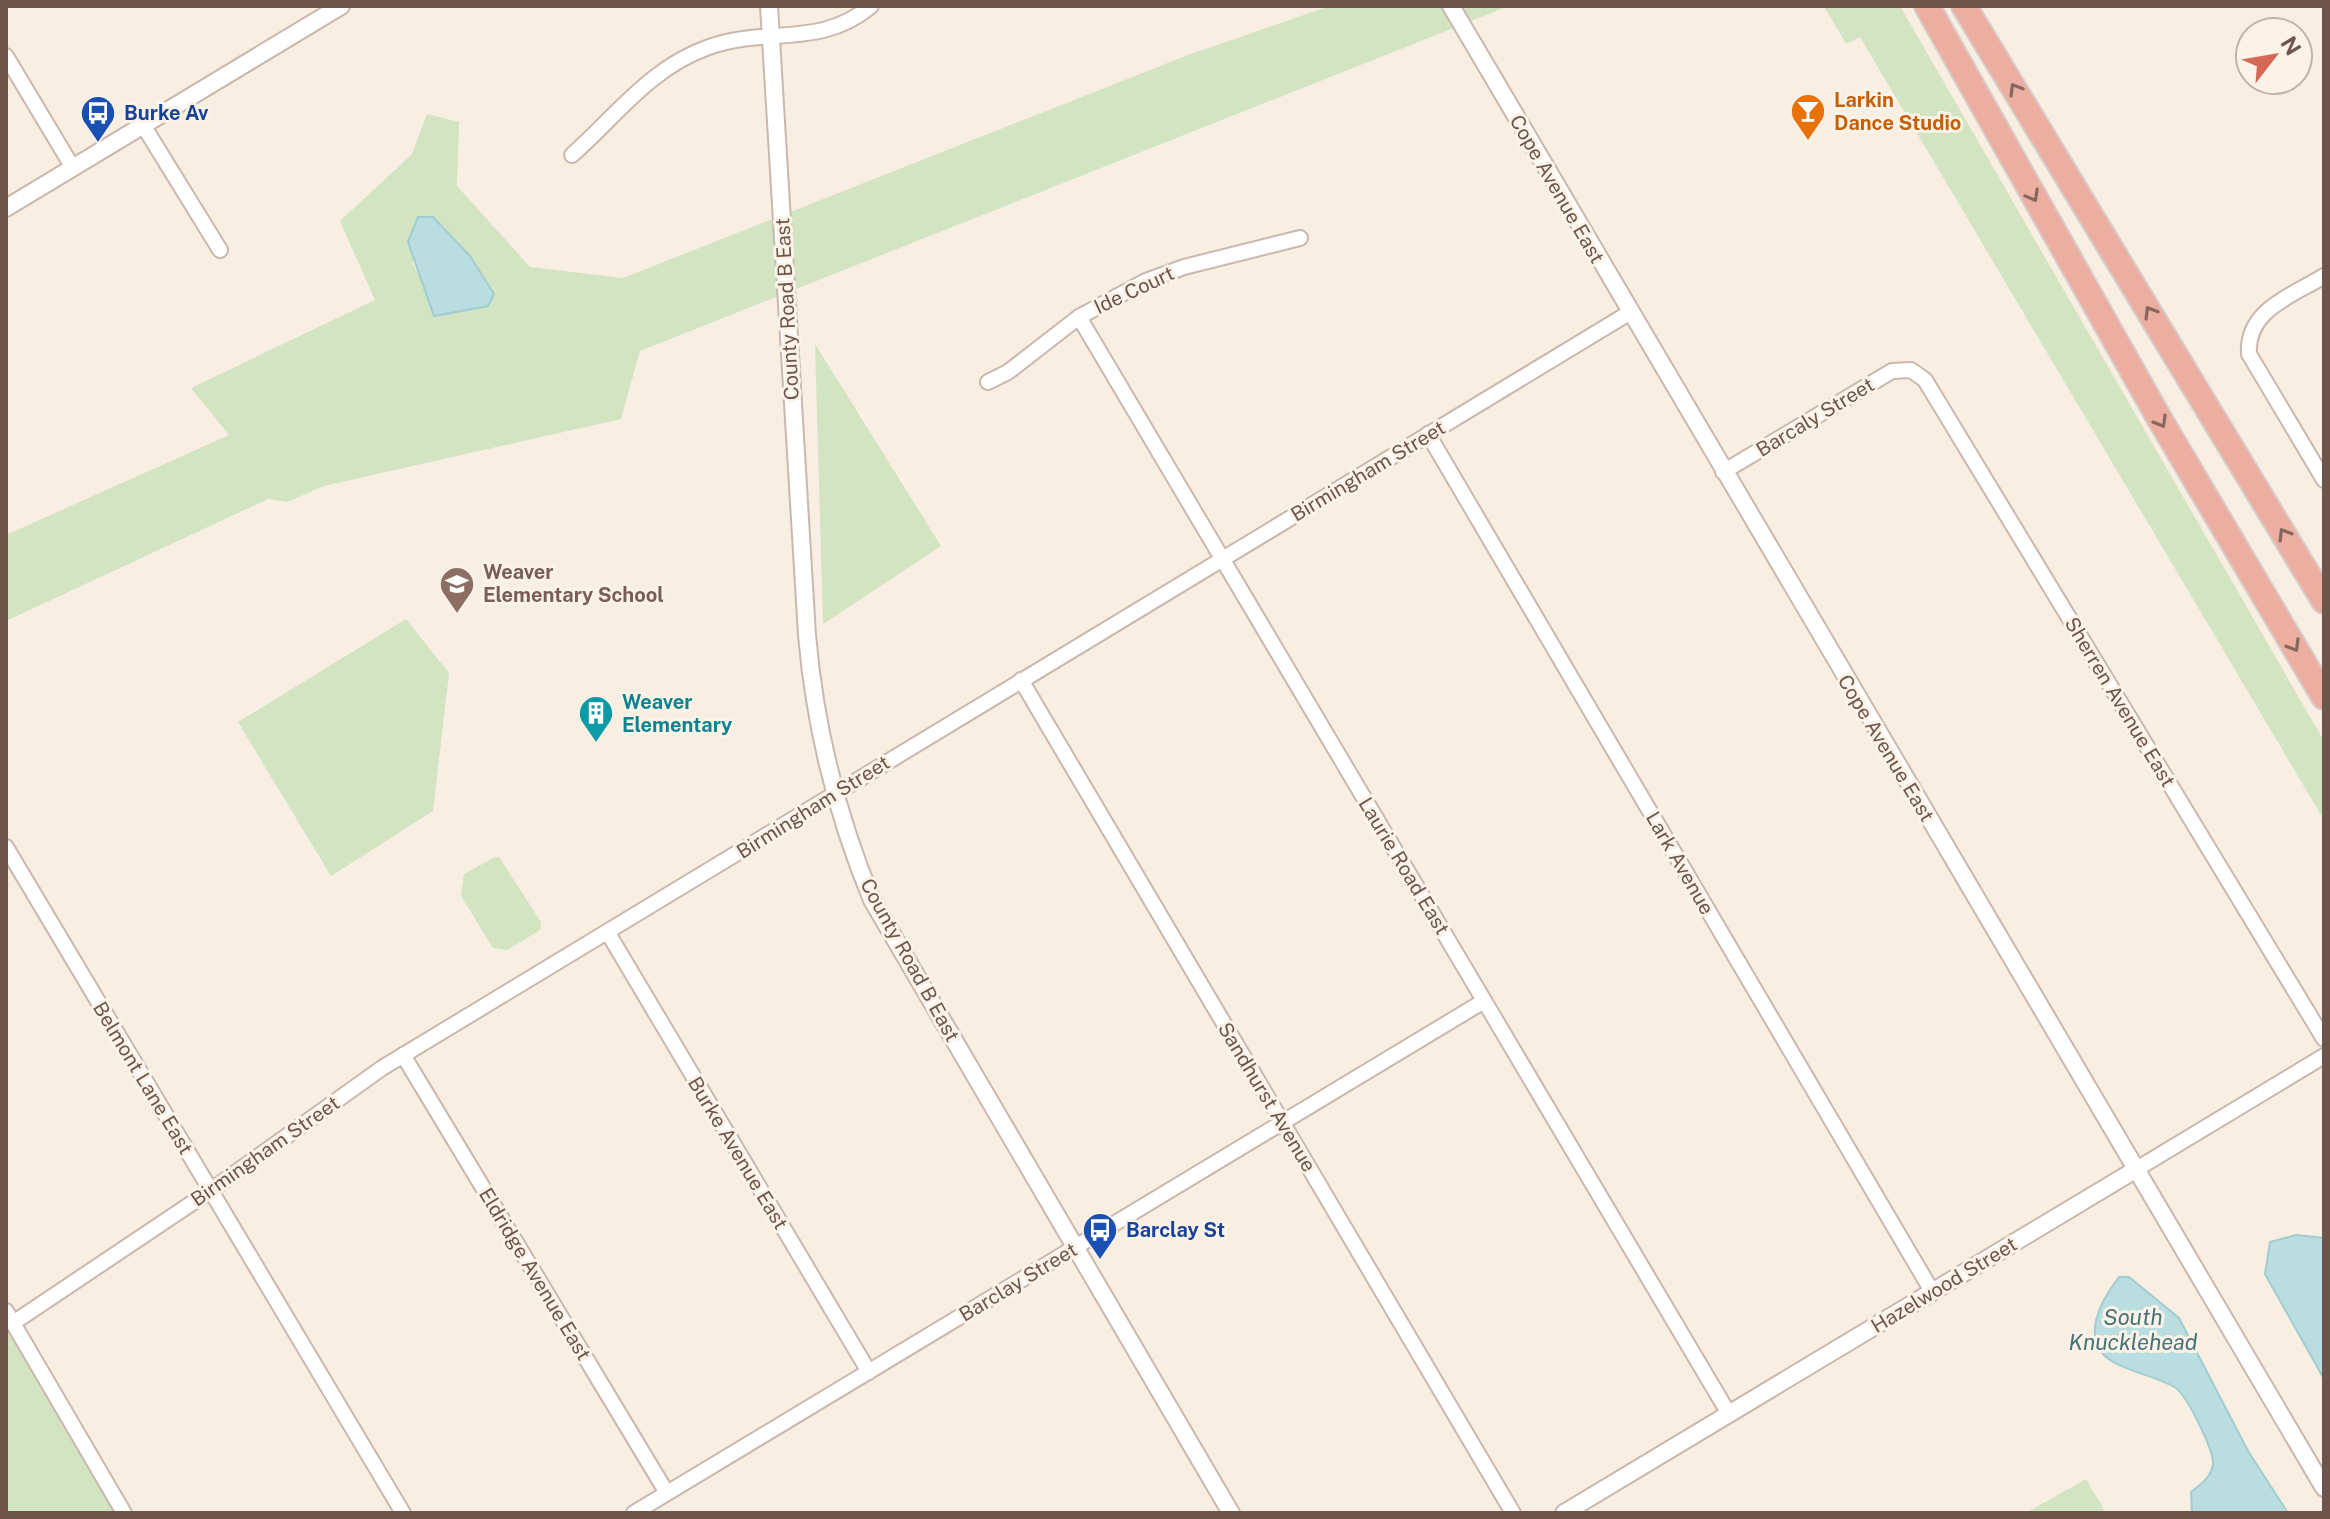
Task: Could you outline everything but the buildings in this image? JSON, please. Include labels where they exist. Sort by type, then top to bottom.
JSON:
[{"type":"highway","points":[[1916,6],[1995,128]]},
{"type":"highway","points":[[1927,6],[2159,418],[2324,697]]},
{"type":"highway","points":[[1970,13],[2324,601]]},
{"type":"street","points":[[6,208],[341,6]]},
{"type":"street","name":"County Road B East","points":[[769,6],[807,635],[819,738],[833,794],[872,900],[1231,1513]]},
{"type":"street","points":[[572,155],[630,96],[687,57],[745,37],[815,34],[840,27],[871,6]]},
{"type":"street","name":"Cope Avenue East","points":[[1451,6],[1629,313],[2324,1488]]},
{"type":"street","points":[[6,56],[73,168]]},
{"type":"street","points":[[143,125],[220,250]]},
{"type":"street","name":"Ide Court","points":[[988,382],[1008,372],[1079,317],[1135,286],[1184,267],[1300,238]]},
{"type":"street","points":[[2324,276],[2264,312],[2251,327],[2249,354],[2324,480]]},
{"type":"street","name":"Birmingham Street","points":[[10,1317],[210,1191],[403,1055],[1629,313]]},
{"type":"street","name":"Laurie Road East","points":[[1079,317],[1729,1414]]},
{"type":"street","name":"Barcaly Street","points":[[1723,472],[1892,371],[1911,370]]},
{"type":"street","name":"Sherren Avenue East","points":[[1911,370],[1925,380],[2324,1039]]},
{"type":"street","name":"Lark Avenue","points":[[1428,434],[1933,1293]]},
{"type":"street","name":"Sandhurst Avenue","points":[[1021,680],[1513,1513]]},
{"type":"street","name":"Belmont Lane East","points":[[6,847],[403,1513]]},
{"type":"street","name":"Burke Avenue East","points":[[608,933],[869,1372]]},
{"type":"street","name":"Barclay Street","points":[[634,1513],[1484,1001]]},
{"type":"street","name":"Eldridge Avenue East","points":[[403,1055],[667,1493]]},
{"type":"street","name":"Hazelwood Street","points":[[1564,1513],[2324,1056]]},
{"type":"street","points":[[10,1317],[124,1513]]},
{"type":"green space","points":[[1330,6],[1509,6],[640,351],[621,419],[324,486],[287,502],[268,499],[6,621],[6,535],[229,435],[191,388],[375,300],[340,221],[412,154],[427,114],[459,122],[457,186],[530,267],[623,278],[1188,55]],"holes":[[[470,256],[432,302],[412,261]]]},
{"type":"green space","points":[[1824,6],[1900,6],[2324,741],[2324,820],[1860,37],[1846,44]]},
{"type":"green space","points":[[815,344],[941,546],[823,624]]},
{"type":"green space","points":[[406,619],[449,673],[433,811],[331,876],[238,722]]},
{"type":"green space","points":[[499,857],[541,922],[540,930],[507,950],[493,948],[461,896],[464,874]]},
{"type":"green space","points":[[6,1313],[124,1513],[6,1513]]},
{"type":"green space","points":[[2086,1479],[2106,1513],[2026,1513]]},
{"type":"water","points":[[418,217],[433,217],[470,256],[494,294],[488,306],[434,316],[408,242]]},
{"type":"water","points":[[2296,1235],[2324,1238],[2324,1379],[2265,1274],[2270,1242]]},
{"type":"water","name":"South Knucklehead","points":[[2119,1277],[2129,1277],[2179,1318],[2248,1451],[2288,1513],[2192,1513],[2191,1492],[2208,1477],[2213,1464],[2205,1436],[2193,1412],[2176,1388],[2113,1362],[2102,1353],[2097,1343],[2096,1320],[2100,1308]]},
{"type":"place","name":"Larkin Dance Studio","points":[[1808,142]]},
{"type":"place","name":"Burke Av","points":[[98,144]]},
{"type":"place","name":"Weaver Elementary School","points":[[457,615]]},
{"type":"place","name":"Weaver Elementary","points":[[596,744]]},
{"type":"place","name":"Barclay St","points":[[1100,1261]]}]
